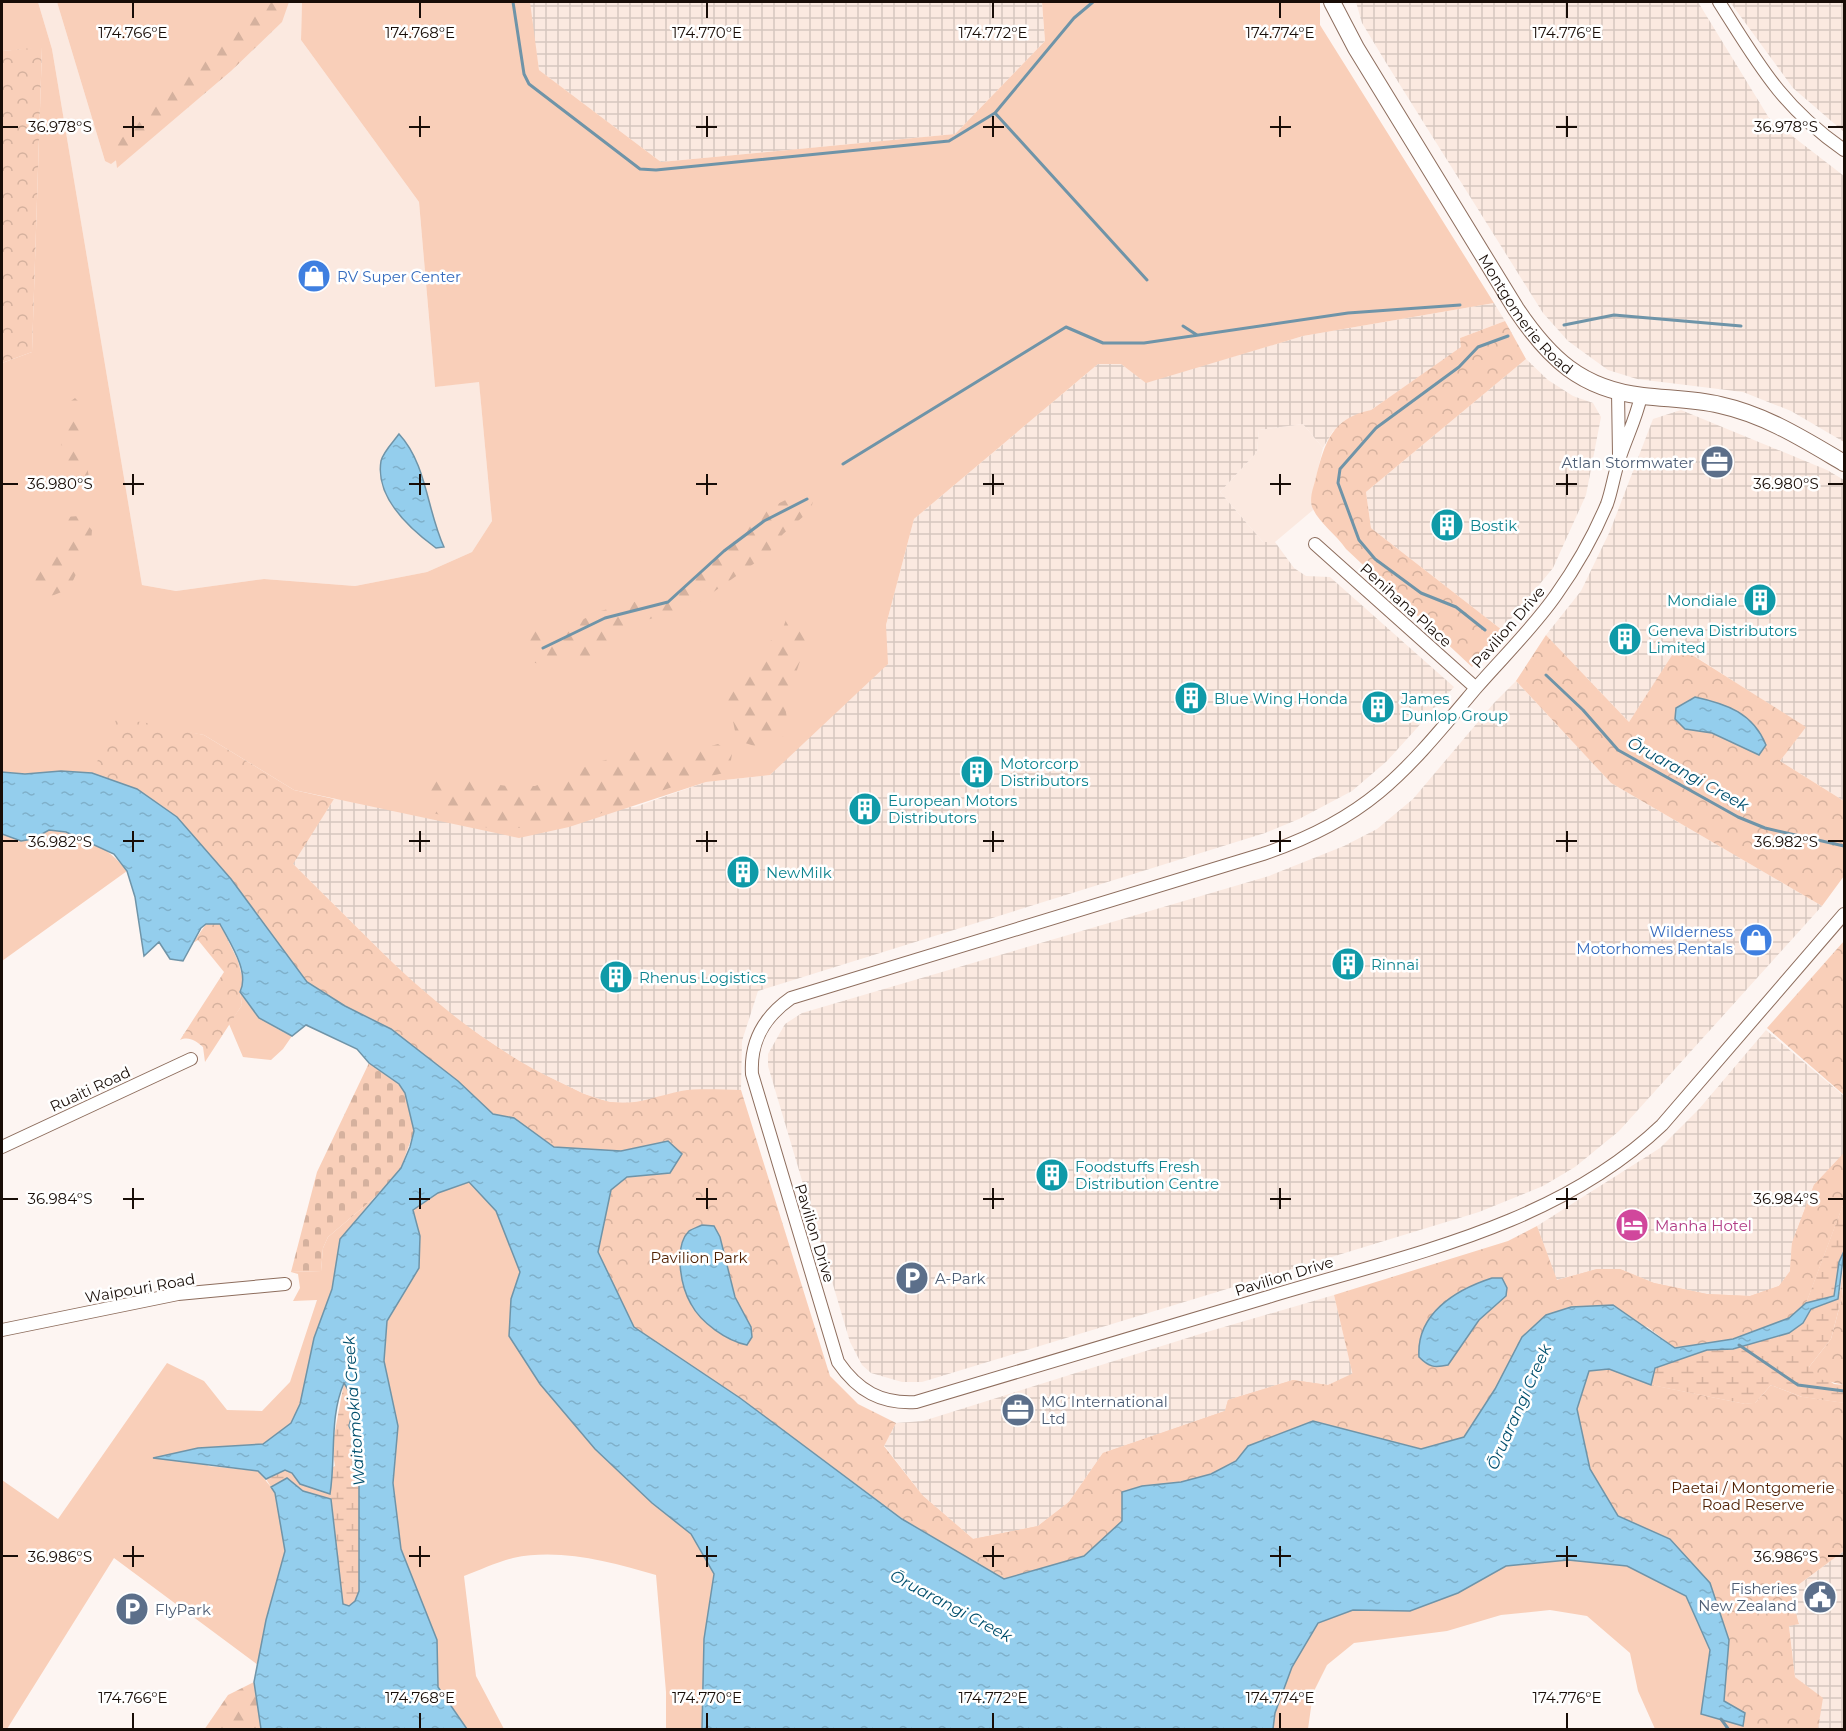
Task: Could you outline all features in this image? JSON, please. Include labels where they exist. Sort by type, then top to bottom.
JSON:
[{"type":"street","name":"Montgomerie Road","points":[[1332,2],[1356,48],[1539,342],[1574,373],[1600,387],[1641,396],[1720,405],[1751,414],[1785,428],[1845,463]]},
{"type":"street","points":[[1719,2],[1776,90],[1801,117],[1845,150]]},
{"type":"street","name":"Pavilion Drive","points":[[1618,392],[1619,459]]},
{"type":"street","name":"Pavilion Drive","points":[[1641,396],[1634,425],[1619,459],[1608,502],[1595,532],[1556,596],[1423,752],[1385,790],[1349,817],[1304,841],[790,998],[767,1018],[753,1047],[752,1074],[838,1362],[859,1388],[871,1396],[898,1403],[916,1402],[1458,1239],[1550,1204],[1597,1177],[1662,1125],[1845,914]]},
{"type":"street","name":"Penihana Place","points":[[1316,544],[1476,688]]},
{"type":"street","name":"Ruaiti Road","points":[[2,1147],[191,1059]]},
{"type":"street","name":"Waipouri Road","points":[[2,1330],[178,1294],[285,1284]]},
{"type":"shaded area","points":[[38,2],[57,2],[105,161],[283,2],[302,2],[301,40],[419,202],[435,387],[479,381],[492,521],[472,552],[427,572],[355,586],[264,579],[176,591],[142,585],[52,49]]},
{"type":"shaded area","points":[[528,2],[1042,2],[1045,41],[955,134],[661,162],[539,70]]},
{"type":"shaded area","points":[[1356,2],[1698,2],[1769,118],[1844,176],[1844,442],[1791,411],[1743,392],[1637,379],[1608,370],[1568,341],[1543,313],[1385,61],[1362,23]]},
{"type":"shaded area","points":[[1730,2],[1844,2],[1844,132],[1793,88]]},
{"type":"shaded area","points":[[1494,303],[1505,321],[1460,338],[1462,347],[1371,410],[1333,431],[1323,448],[1303,424],[1259,430],[1257,452],[1220,492],[1263,542],[1275,542],[1294,568],[1306,576],[1330,577],[1454,687],[1387,761],[1352,791],[1299,819],[1265,833],[758,991],[742,1041],[741,1090],[682,1091],[637,1103],[609,1102],[584,1094],[526,1066],[463,1024],[410,980],[292,863],[334,799],[635,807],[706,782],[770,775],[886,642],[886,625],[914,519],[1098,364],[1121,364],[1146,382],[1303,336]]},
{"type":"shaded area","points":[[1526,359],[1548,380],[1573,396],[1593,403],[1601,417],[1586,495],[1553,568],[1502,630],[1371,528],[1366,492]]},
{"type":"shaded area","points":[[1681,410],[1827,470],[1844,480],[1844,801],[1780,761],[1805,727],[1679,646],[1629,722],[1546,635],[1581,591],[1610,531],[1653,419]]},
{"type":"shaded area","points":[[1303,424],[1323,448],[1311,499],[1313,510],[1275,542],[1263,542],[1220,492],[1257,452],[1259,430]]},
{"type":"shaded area","points":[[1516,681],[1611,783],[1822,906],[1619,1131],[1575,1167],[1543,1186],[1479,1212],[922,1382],[902,1382],[871,1373],[862,1365],[850,1342],[768,1066],[768,1054],[785,1024],[802,1013],[1269,876],[1344,846],[1377,829],[1413,799],[1494,703]]},
{"type":"shaded area","points":[[1766,1030],[1844,1096],[1844,1153],[1792,1243],[1790,1271],[1780,1286],[1750,1296],[1707,1294],[1654,1283],[1620,1269],[1597,1269],[1556,1280],[1537,1226],[1660,1148],[1699,1109]]},
{"type":"shaded area","points":[[1334,1295],[1353,1375],[1328,1385],[1293,1380],[1228,1400],[1226,1411],[1103,1453],[1069,1502],[1038,1526],[973,1539],[923,1496],[884,1445],[896,1423],[923,1421],[1200,1334]]},
{"type":"shaded area","points":[[1844,1551],[1844,1729],[1818,1729],[1822,1698],[1795,1677],[1789,1625],[1799,1623],[1790,1591]]},
{"type":"green space","points":[[2,2],[38,2],[52,49],[142,585],[176,591],[264,579],[355,586],[427,572],[472,552],[492,521],[479,382],[435,387],[419,202],[301,40],[302,2],[530,2],[539,70],[661,162],[955,134],[1045,41],[1042,2],[1320,2],[1320,25],[1494,303],[1303,336],[1146,383],[1121,364],[1098,364],[914,519],[886,625],[888,664],[770,775],[706,782],[569,827],[519,838],[294,790],[204,735],[120,721],[292,863],[410,980],[463,1024],[526,1066],[584,1094],[609,1102],[637,1103],[750,1286],[923,1496],[973,1539],[1038,1526],[1069,1502],[1103,1453],[1225,1411],[1228,1400],[1293,1380],[1328,1385],[1543,1284],[1597,1269],[1620,1269],[1654,1283],[1707,1294],[1750,1296],[1779,1286],[1790,1271],[1792,1243],[1814,1185],[1844,1153],[1844,1202],[1806,1303],[1644,1327],[1004,1579],[554,1147],[61,771],[25,774],[2,772],[2,363],[32,352],[42,48],[2,51]]},
{"type":"green space","points":[[57,2],[283,2],[144,139],[111,164],[105,161]]},
{"type":"green space","points":[[255,2],[289,2],[282,22],[231,71],[117,168],[114,145],[179,85]]},
{"type":"green space","points":[[42,47],[32,352],[2,363],[2,51]]},
{"type":"green space","points":[[1505,321],[1526,359],[1366,492],[1371,528],[1502,630],[1472,667],[1346,549],[1316,514],[1311,497],[1323,453],[1332,433],[1339,425],[1347,419],[1371,410],[1461,347],[1460,338]]},
{"type":"green space","points":[[75,398],[84,407],[81,434],[93,499],[62,453],[61,437],[67,404]]},
{"type":"green space","points":[[806,490],[814,496],[812,505],[805,515],[783,534],[769,553],[695,605],[640,622],[606,650],[587,658],[567,657],[552,665],[535,663],[530,660],[527,652],[529,637],[535,631],[565,629],[597,612],[663,594],[761,512]]},
{"type":"green space","points":[[79,516],[92,530],[91,543],[69,589],[49,597],[34,579],[69,535],[65,517]]},
{"type":"green space","points":[[792,611],[804,615],[806,634],[804,649],[785,706],[788,725],[784,736],[761,748],[745,743],[735,731],[731,711],[725,703],[724,692],[731,677],[757,659],[761,649],[782,631],[788,614]]},
{"type":"green space","points":[[1546,635],[1629,722],[1678,646],[1806,727],[1780,761],[1844,801],[1844,876],[1822,906],[1611,783],[1516,681]]},
{"type":"green space","name":"Pavilion Park","points":[[116,720],[142,722],[204,735],[294,790],[334,799],[293,864],[417,985],[484,1038],[520,1062],[577,1091],[610,1102],[637,1102],[688,1090],[741,1090],[830,1376],[858,1404],[896,1423],[884,1446],[923,1496],[973,1539],[1038,1526],[1069,1502],[1103,1453],[1225,1411],[1228,1400],[1293,1380],[1328,1385],[1353,1376],[1334,1295],[1508,1241],[1537,1226],[1557,1280],[1597,1269],[1620,1269],[1654,1283],[1707,1294],[1750,1296],[1779,1286],[1790,1272],[1792,1243],[1814,1185],[1844,1153],[1844,1202],[1806,1303],[1789,1318],[1733,1339],[1675,1348],[1629,1313],[1590,1306],[1571,1307],[1546,1315],[1522,1337],[1495,1389],[1465,1437],[1422,1449],[1313,1421],[1248,1446],[1236,1461],[1211,1474],[1181,1482],[1142,1486],[1122,1521],[1084,1556],[1004,1579],[903,1519],[740,1398],[634,1327],[598,1252],[611,1190],[627,1177],[670,1173],[668,1141],[621,1151],[554,1147],[514,1118],[493,1114],[458,1081],[391,1029],[345,1006],[307,982],[231,879],[92,773]]},
{"type":"green space","points":[[718,744],[732,754],[729,772],[691,780],[580,821],[540,828],[488,828],[433,813],[414,779],[439,776],[507,786],[535,786],[595,763],[654,746],[676,756]]},
{"type":"green space","points":[[49,830],[72,834],[92,842],[111,854],[127,871],[2,961],[2,834],[33,839]]},
{"type":"green space","points":[[206,924],[220,924],[238,961],[244,984],[240,992],[242,1005],[205,1062],[203,1047],[189,1039],[180,1040],[224,972],[198,940],[193,943]]},
{"type":"green space","points":[[1844,941],[1844,1095],[1767,1028]]},
{"type":"green space","points":[[240,992],[263,1019],[292,1036],[271,1060],[243,1057],[229,1024],[242,1005]]},
{"type":"green space","points":[[369,1063],[399,1084],[405,1093],[414,1131],[401,1168],[374,1198],[328,1237],[323,1248],[321,1271],[291,1272],[317,1172]]},
{"type":"green space","points":[[469,1182],[496,1211],[520,1272],[511,1299],[509,1336],[540,1384],[595,1449],[652,1503],[691,1534],[714,1574],[704,1639],[702,1729],[666,1729],[666,1692],[656,1575],[585,1558],[531,1555],[513,1558],[464,1576],[476,1676],[504,1729],[467,1729],[438,1687],[437,1640],[401,1549],[393,1483],[398,1426],[384,1361],[387,1321],[419,1268],[420,1236],[413,1210],[438,1193]]},
{"type":"green space","points":[[374,1198],[340,1239],[332,1289],[314,1338],[300,1404],[291,1423],[263,1444],[198,1448],[208,1466],[258,1471],[275,1492],[285,1551],[266,1620],[258,1665],[114,1558],[7,1729],[2,1729],[2,1480],[58,1519],[167,1363],[204,1381],[227,1410],[262,1411],[290,1382],[317,1300],[293,1301],[300,1288],[298,1274],[291,1272],[321,1271],[323,1248],[328,1237]]},
{"type":"green space","points":[[1844,1202],[1844,1251],[1839,1263],[1836,1291],[1834,1296],[1806,1303]]},
{"type":"green space","points":[[1844,1261],[1842,1297],[1831,1339],[1809,1367],[1834,1384],[1844,1385],[1844,1403],[1802,1397],[1771,1385],[1755,1403],[1745,1404],[1651,1385],[1655,1368],[1707,1350],[1733,1349],[1789,1333],[1803,1323],[1811,1309],[1840,1292]]},
{"type":"green space","points":[[1844,1275],[1844,1385],[1819,1379],[1809,1367],[1831,1339],[1842,1297]]},
{"type":"green space","points":[[1609,1369],[1651,1385],[1745,1404],[1802,1397],[1844,1403],[1705,1425],[1784,1729],[1655,1729],[1638,1691],[1630,1653],[1587,1616],[1550,1610],[1501,1615],[1447,1631],[1354,1643],[1327,1665],[1313,1693],[1308,1729],[1273,1730],[1275,1713],[1292,1667],[1318,1623],[1353,1610],[1410,1611],[1458,1593],[1506,1566],[1568,1560],[1627,1566],[1686,1596],[1710,1650],[1701,1714],[1729,1640]]},
{"type":"green space","name":"Paetai / Montgomerie Road Reserve","points":[[1609,1369],[1651,1385],[1744,1404],[1755,1403],[1771,1385],[1802,1397],[1844,1403],[1844,1551],[1790,1591],[1799,1624],[1789,1626],[1795,1677],[1823,1698],[1818,1729],[1753,1729],[1743,1726],[1745,1713],[1724,1701],[1729,1640],[1670,1539],[1618,1516],[1590,1469],[1577,1409],[1589,1371]]},
{"type":"green space","points":[[344,1383],[352,1404],[349,1426],[359,1448],[359,1591],[355,1601],[349,1607],[343,1604],[331,1499],[303,1491],[287,1478],[271,1487],[266,1479],[285,1470],[292,1473],[300,1484],[335,1466],[332,1447]]},
{"type":"green space","points":[[254,1682],[261,1729],[204,1730],[228,1695]]},
{"type":"water","points":[[399,434],[408,446],[421,473],[444,547],[436,548],[406,522],[383,487],[381,461],[386,450]]},
{"type":"water","points":[[1695,697],[1728,707],[1754,725],[1766,745],[1759,755],[1712,733],[1685,729],[1675,719],[1676,708]]},
{"type":"water","name":"Waitomokia Creek","points":[[61,771],[92,773],[137,789],[177,817],[231,879],[307,982],[345,1006],[391,1029],[458,1081],[493,1114],[514,1118],[554,1147],[621,1151],[668,1141],[682,1154],[670,1173],[627,1177],[611,1190],[598,1252],[634,1327],[740,1398],[902,1519],[1004,1579],[1084,1556],[1122,1521],[1122,1492],[1142,1486],[1181,1482],[1211,1474],[1236,1461],[1248,1446],[1313,1421],[1421,1449],[1464,1437],[1495,1389],[1522,1337],[1546,1315],[1571,1307],[1613,1305],[1675,1348],[1733,1339],[1789,1318],[1806,1303],[1834,1296],[1839,1262],[1844,1251],[1838,1299],[1811,1309],[1803,1323],[1789,1333],[1733,1349],[1707,1350],[1655,1368],[1651,1385],[1609,1369],[1589,1371],[1577,1409],[1590,1469],[1618,1516],[1670,1539],[1710,1583],[1729,1640],[1724,1701],[1745,1713],[1743,1726],[1701,1714],[1710,1650],[1686,1596],[1627,1566],[1568,1560],[1506,1566],[1458,1593],[1410,1611],[1353,1610],[1318,1623],[1292,1667],[1275,1713],[1273,1729],[702,1729],[704,1639],[714,1574],[691,1534],[652,1503],[595,1449],[540,1384],[509,1336],[511,1299],[520,1272],[496,1211],[469,1182],[438,1193],[413,1210],[420,1236],[419,1268],[387,1321],[384,1361],[398,1426],[393,1483],[401,1549],[437,1640],[438,1687],[467,1729],[261,1729],[254,1682],[266,1620],[285,1551],[275,1493],[271,1487],[287,1478],[303,1491],[331,1499],[343,1604],[349,1606],[355,1601],[359,1591],[359,1448],[349,1426],[352,1414],[350,1394],[344,1383],[336,1410],[330,1494],[300,1484],[292,1473],[285,1470],[266,1479],[258,1471],[153,1458],[198,1448],[263,1444],[291,1423],[300,1404],[314,1338],[332,1289],[340,1239],[401,1168],[414,1131],[405,1093],[399,1084],[369,1063],[357,1049],[306,1025],[292,1036],[259,1018],[240,992],[241,967],[220,924],[206,924],[201,928],[183,961],[170,959],[159,942],[144,956],[135,897],[127,871],[114,854],[66,832],[49,830],[33,839],[21,841],[2,834],[2,772],[25,774]]},
{"type":"water","points":[[702,1225],[714,1226],[720,1237],[735,1297],[751,1327],[752,1337],[747,1345],[731,1340],[715,1330],[695,1311],[687,1297],[680,1267],[681,1247],[689,1231]]},
{"type":"water","points":[[1492,1278],[1502,1278],[1507,1288],[1506,1296],[1479,1320],[1448,1365],[1432,1366],[1419,1357],[1424,1328],[1440,1306],[1465,1289]]},
{"type":"waterway","points":[[513,2],[524,74],[529,84],[640,169],[656,170],[949,141],[995,113],[1074,18],[1093,2]]},
{"type":"waterway","points":[[995,113],[1147,280]]},
{"type":"waterway","points":[[843,464],[1066,327],[1103,343],[1144,343],[1348,313],[1460,305]]},
{"type":"waterway","points":[[1564,325],[1614,315],[1741,326]]},
{"type":"waterway","points":[[1183,326],[1197,335]]},
{"type":"waterway","name":"Ōruarangi Creek","points":[[1485,630],[1456,607],[1421,593],[1375,559],[1359,540],[1338,483],[1340,469],[1376,428],[1459,367],[1478,347],[1508,336]]},
{"type":"waterway","points":[[543,648],[605,618],[668,602],[724,551],[764,521],[807,499]]},
{"type":"waterway","name":"Ōruarangi Creek","points":[[1546,675],[1583,710],[1618,750],[1738,817],[1765,828],[1844,846]]},
{"type":"waterway","points":[[1739,1345],[1798,1385],[1844,1391]]},
{"type":"waterway","points":[[1721,1719],[1729,1730]]},
{"type":"place","name":"RV Super Center","points":[[314,276]]},
{"type":"place","name":"Atlan Stormwater","points":[[1717,462]]},
{"type":"place","name":"Bostik","points":[[1447,525]]},
{"type":"place","name":"Mondiale","points":[[1760,600]]},
{"type":"place","name":"Geneva Distributors Limited","points":[[1625,639]]},
{"type":"place","name":"Blue Wing Honda","points":[[1191,698]]},
{"type":"place","name":"James Dunlop Group","points":[[1378,707]]},
{"type":"place","name":"Motorcorp Distributors","points":[[977,772]]},
{"type":"place","name":"European Motors Distributors","points":[[865,809]]},
{"type":"place","name":"NewMilk","points":[[743,872]]},
{"type":"place","name":"Wilderness Motorhomes Rentals","points":[[1756,940]]},
{"type":"place","name":"Rinnai","points":[[1348,964]]},
{"type":"place","name":"Rhenus Logistics","points":[[616,977]]},
{"type":"place","name":"Foodstuffs Fresh Distribution Centre","points":[[1052,1175]]},
{"type":"place","name":"Manha Hotel","points":[[1632,1225]]},
{"type":"place","name":"A-Park","points":[[912,1278]]},
{"type":"place","name":"MG International Ltd","points":[[1018,1410]]},
{"type":"place","name":"Fisheries New Zealand","points":[[1820,1597]]},
{"type":"place","name":"FlyPark","points":[[132,1609]]}]
